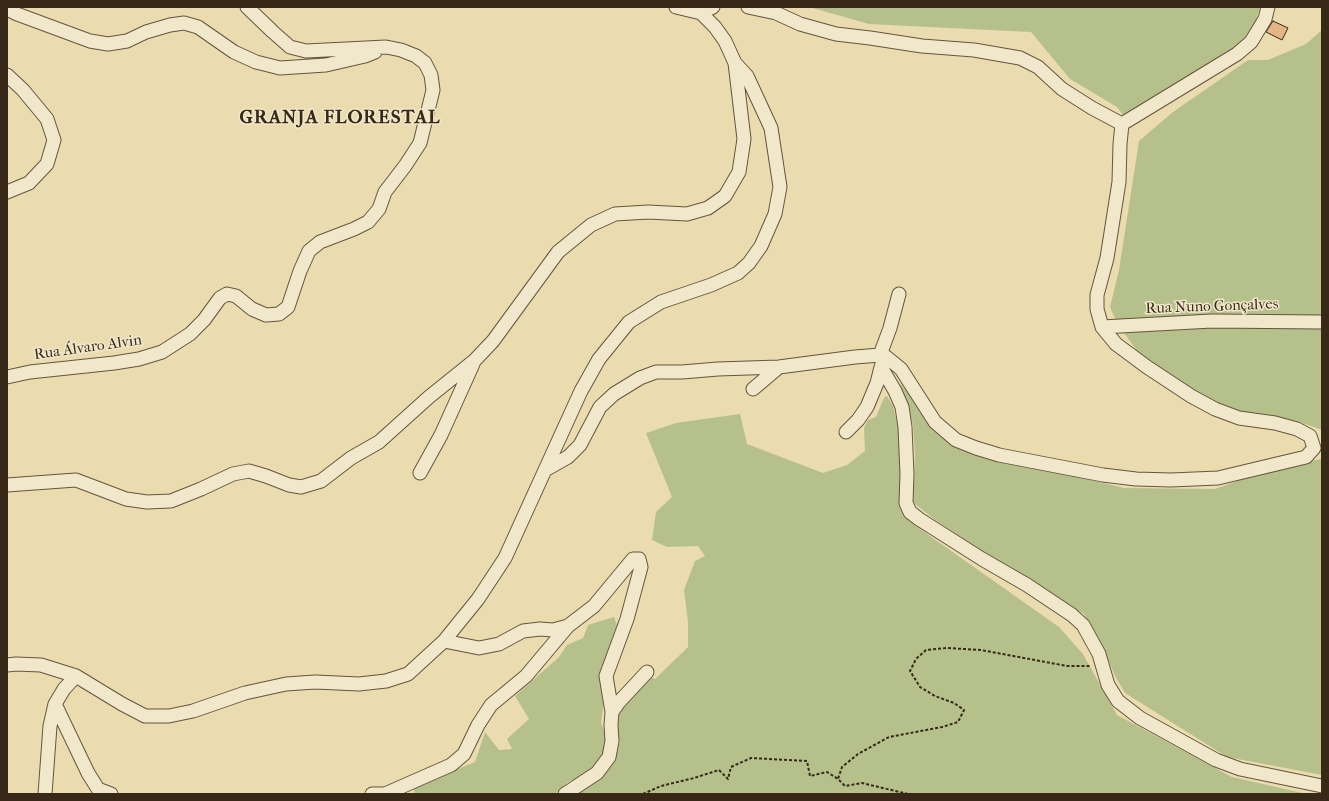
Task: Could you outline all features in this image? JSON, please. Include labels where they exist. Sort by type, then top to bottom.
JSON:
[{"type":"street","name":"Rua Álvaro Alvin","points":[[7,377],[30,372],[139,359],[162,352],[190,334],[204,320],[220,298],[228,294],[236,296],[252,309],[266,315],[279,314],[288,307],[300,271],[309,251],[320,242],[368,222],[379,209],[385,192],[420,143],[433,90],[431,75],[425,63],[416,56],[401,50],[386,47],[306,52],[290,47],[248,7]]},
{"type":"street","points":[[7,485],[76,480],[126,499],[147,502],[171,501],[233,474],[249,471],[289,485],[301,487],[321,481],[351,458],[379,442],[429,397],[475,360],[493,341],[558,252],[591,225],[614,214],[648,212],[687,214],[708,208],[725,196],[739,172],[744,139],[735,63],[725,41],[715,27],[700,14],[676,7]]},
{"type":"street","points":[[700,14],[713,7]]},
{"type":"street","points":[[748,7],[776,13],[800,24],[836,34],[922,46],[974,50],[1020,58],[1038,67],[1062,89],[1092,108],[1122,124]]},
{"type":"street","points":[[1122,124],[1237,54],[1251,42],[1264,19],[1268,7]]},
{"type":"street","points":[[7,9],[90,41],[108,44],[127,41],[146,32],[170,25],[184,23],[198,27],[234,52],[256,62],[280,68],[326,65],[365,56],[386,47]]},
{"type":"street","points":[[7,665],[41,665],[76,676],[145,716],[169,716],[193,711],[245,693],[286,684],[315,682],[359,684],[386,681],[408,674],[444,640],[478,599],[505,558],[581,391],[599,359],[629,322],[661,302],[711,285],[738,273],[749,263],[760,246],[775,214],[780,187],[771,128],[747,76],[735,63]]},
{"type":"street","points":[[7,75],[23,90],[47,119],[54,140],[48,164],[29,183],[7,192]]},
{"type":"street","points":[[545,470],[568,457],[580,445],[600,407],[614,394],[640,378],[656,372],[682,372],[718,368],[778,367],[882,359],[901,370],[935,422],[956,440],[999,455],[1103,475],[1136,479],[1171,480],[1218,478],[1306,457],[1314,448],[1310,436],[1275,423],[1239,418],[1190,396],[1116,344],[1102,327],[1097,309],[1097,295],[1107,258],[1119,182],[1122,124]]},
{"type":"street","points":[[846,432],[858,420],[867,407],[877,383],[899,294]]},
{"type":"street","name":"Rua Nuno Gonçalves","points":[[1102,327],[1212,321],[1322,322]]},
{"type":"street","points":[[882,359],[888,377],[902,407],[906,427],[906,503],[910,512],[1072,615],[1083,625],[1099,654],[1108,685],[1118,701],[1140,718],[1216,760],[1240,769],[1322,786]]},
{"type":"street","points":[[420,473],[441,435],[475,360]]},
{"type":"street","points":[[753,389],[778,367]]},
{"type":"street","points":[[372,794],[385,794],[451,765],[464,754],[478,725],[491,705],[526,676],[568,626],[594,606],[633,559],[639,559],[641,567],[627,619],[606,676],[612,712],[612,741],[608,756],[597,773],[565,794]]},
{"type":"street","points":[[444,640],[479,648],[499,644],[523,631],[540,629],[553,630],[568,626]]},
{"type":"street","points":[[612,712],[619,702],[647,672]]},
{"type":"street","points":[[44,794],[50,726],[55,704],[76,676]]},
{"type":"street","points":[[55,704],[88,773],[98,789],[111,794]]},
{"type":"path","points":[[838,779],[842,767],[858,754],[889,738],[942,727],[958,722],[964,710],[954,703],[935,696],[920,687],[910,671],[916,659],[926,650],[947,648],[981,650],[1067,666],[1093,666],[1099,654]]},
{"type":"path","points":[[643,794],[661,786],[719,770],[728,778],[732,767],[751,758],[807,761],[810,776],[827,772],[838,779],[845,786],[862,783],[908,794]]},
{"type":"green space","points":[[809,7],[1260,7],[1255,23],[1236,50],[1125,118],[1117,107],[1070,79],[1031,32],[869,24]]},
{"type":"green space","points":[[1322,30],[1322,430],[1297,421],[1242,413],[1214,403],[1141,356],[1118,325],[1110,307],[1119,270],[1139,141],[1173,112],[1248,60],[1268,60],[1306,44]]},
{"type":"green space","points":[[900,383],[952,446],[1124,488],[1215,489],[1276,467],[1322,459],[1322,775],[1227,757],[1125,693],[1084,614],[1060,602],[934,519],[911,501],[914,485],[915,455],[913,425]]},
{"type":"green space","points":[[887,396],[893,406],[903,447],[901,509],[913,524],[1059,627],[1083,654],[1117,715],[1232,777],[1307,794],[570,794],[609,765],[620,742],[611,724],[616,696],[641,671],[655,679],[688,647],[688,622],[684,590],[695,561],[705,556],[698,546],[667,547],[652,540],[656,512],[672,497],[646,433],[676,423],[740,414],[747,444],[823,473],[847,465],[865,451],[864,428],[868,420],[876,417],[884,398]]},
{"type":"green space","points":[[614,617],[617,625],[610,653],[601,723],[610,745],[603,757],[588,774],[568,782],[555,794],[415,794],[413,787],[475,762],[485,732],[499,750],[512,749],[507,739],[529,719],[515,696],[559,657],[567,645],[583,638],[588,625]]},
{"type":"building","points":[[1273,21],[1288,28],[1282,40],[1266,32]]},
{"type":"district","name":"GRANJA FLORESTAL","points":[[340,118]]}]
